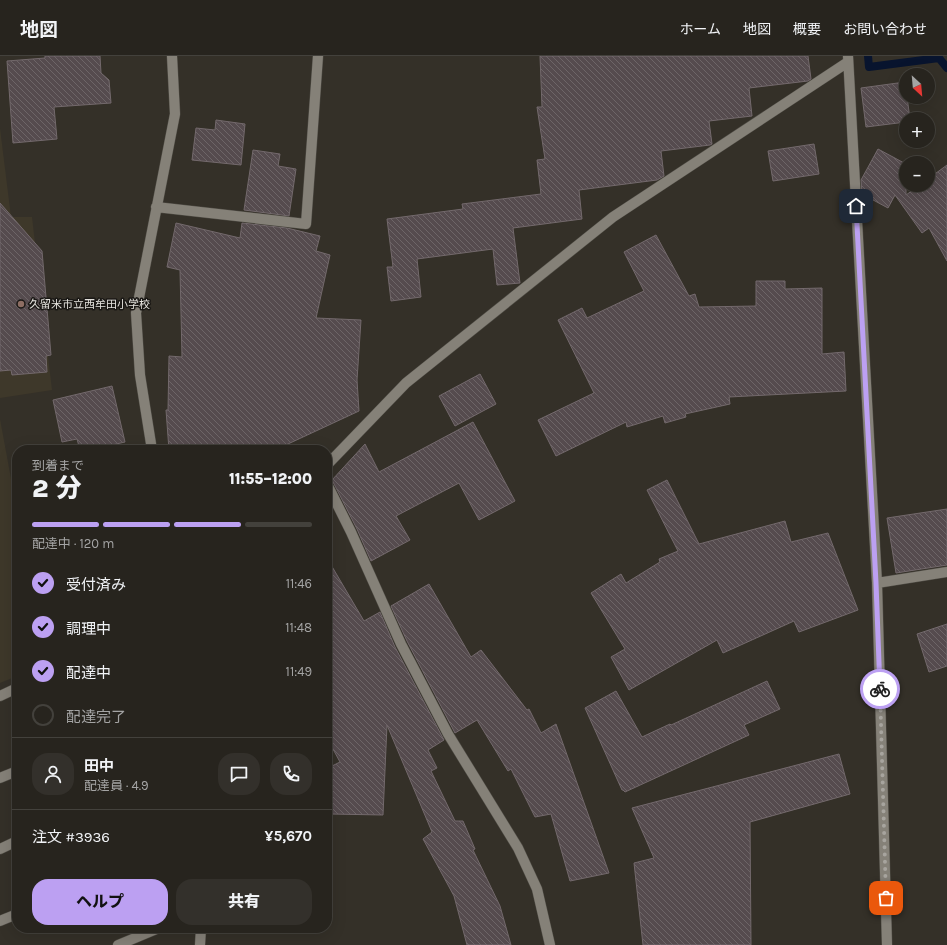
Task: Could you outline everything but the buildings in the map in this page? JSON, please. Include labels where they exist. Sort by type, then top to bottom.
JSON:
[{"type":"street","points":[[151,445],[140,375],[136,313],[175,114],[172,56]]},
{"type":"street","points":[[156,207],[306,224],[318,56]]},
{"type":"street","points":[[332,460],[406,383],[613,217],[848,59]]},
{"type":"street","points":[[848,59],[876,583],[887,945]]},
{"type":"street","points":[[332,494],[351,532],[401,644],[448,734],[518,848],[537,889],[550,945]]},
{"type":"street","points":[[876,583],[947,572]]},
{"type":"street","points":[[0,696],[12,690]]},
{"type":"street","points":[[0,778],[12,773]]},
{"type":"street","points":[[0,849],[12,843]]},
{"type":"street","points":[[0,921],[12,916]]},
{"type":"street","points":[[118,945],[147,933]]},
{"type":"street","points":[[200,945],[201,933]]},
{"type":"shaded area","name":"久留米市立西牟田小学校","points":[[0,128],[11,217],[32,217],[52,390],[0,398]]},
{"type":"shaded area","points":[[0,419],[12,484],[12,678],[0,683]]},
{"type":"waterway","points":[[868,56],[869,67],[939,58],[947,68]]},
{"type":"way so far","points":[[880,689],[886,898]]},
{"type":"place","name":"久留米市立西牟田小学校","points":[[21,304]]},
{"type":"route","points":[[856,206],[876,583],[880,689]]}]
